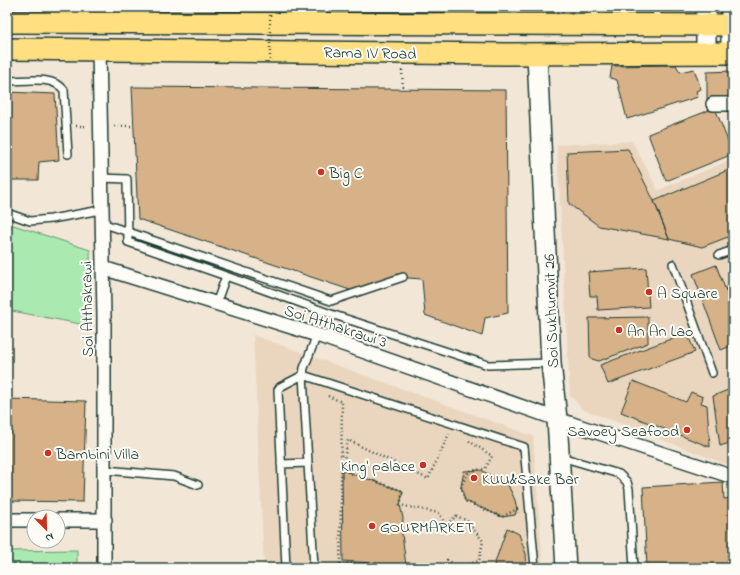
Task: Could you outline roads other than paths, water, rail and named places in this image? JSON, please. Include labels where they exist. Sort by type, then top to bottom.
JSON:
[{"type":"main road","name":"Rama IV Road","points":[[7,22],[71,15],[99,23],[136,15],[657,15],[706,16],[732,19]]},
{"type":"main road","points":[[99,23],[99,49]]},
{"type":"main road","name":"Rama IV Road","points":[[7,49],[537,54],[732,53]]},
{"type":"street","points":[[706,16],[706,53]]},
{"type":"street","points":[[732,19],[732,53]]},
{"type":"street","name":"Soi Atthakrawi","points":[[99,49],[105,470],[104,568]]},
{"type":"street","name":"Soi Sukhumvit 26","points":[[537,54],[551,363],[557,419],[566,568]]},
{"type":"street","points":[[713,104],[733,104]]},
{"type":"street","name":"Soi Atthakrawi 3","points":[[103,268],[317,334],[557,419],[733,477]]},
{"type":"street","points":[[7,520],[26,520]]},
{"type":"street","points":[[66,520],[105,520]]},
{"type":"lane","points":[[7,81],[52,81],[59,84],[64,90],[68,154]]},
{"type":"lane","points":[[101,178],[128,179],[129,242],[331,314],[488,365],[551,363]]},
{"type":"lane","points":[[7,213],[30,221],[102,216],[129,232],[332,301],[403,277]]},
{"type":"lane","points":[[719,255],[733,250]]},
{"type":"lane","points":[[673,264],[712,373]]},
{"type":"lane","points":[[216,304],[226,276]]},
{"type":"lane","points":[[314,568],[303,375],[304,368],[317,334]]},
{"type":"lane","points":[[286,568],[278,390],[280,387],[303,375],[524,447],[535,568]]},
{"type":"lane","points":[[559,456],[619,474],[627,482],[629,489],[634,568]]},
{"type":"lane","points":[[281,464],[308,463]]},
{"type":"lane","points":[[105,470],[174,476],[198,485]]},
{"type":"place","name":"Big C","points":[[321,172]]},
{"type":"place","name":"A Square","points":[[649,292]]},
{"type":"place","name":"An An Lao","points":[[619,330]]},
{"type":"place","name":"Savoey Seafood","points":[[687,430]]},
{"type":"place","name":"Bambini Villa","points":[[48,453]]},
{"type":"place","name":"King' palace","points":[[423,465]]},
{"type":"place","name":"KUU&Sake Bar","points":[[474,478]]},
{"type":"place","name":"GOURMARKET","points":[[372,526]]}]
